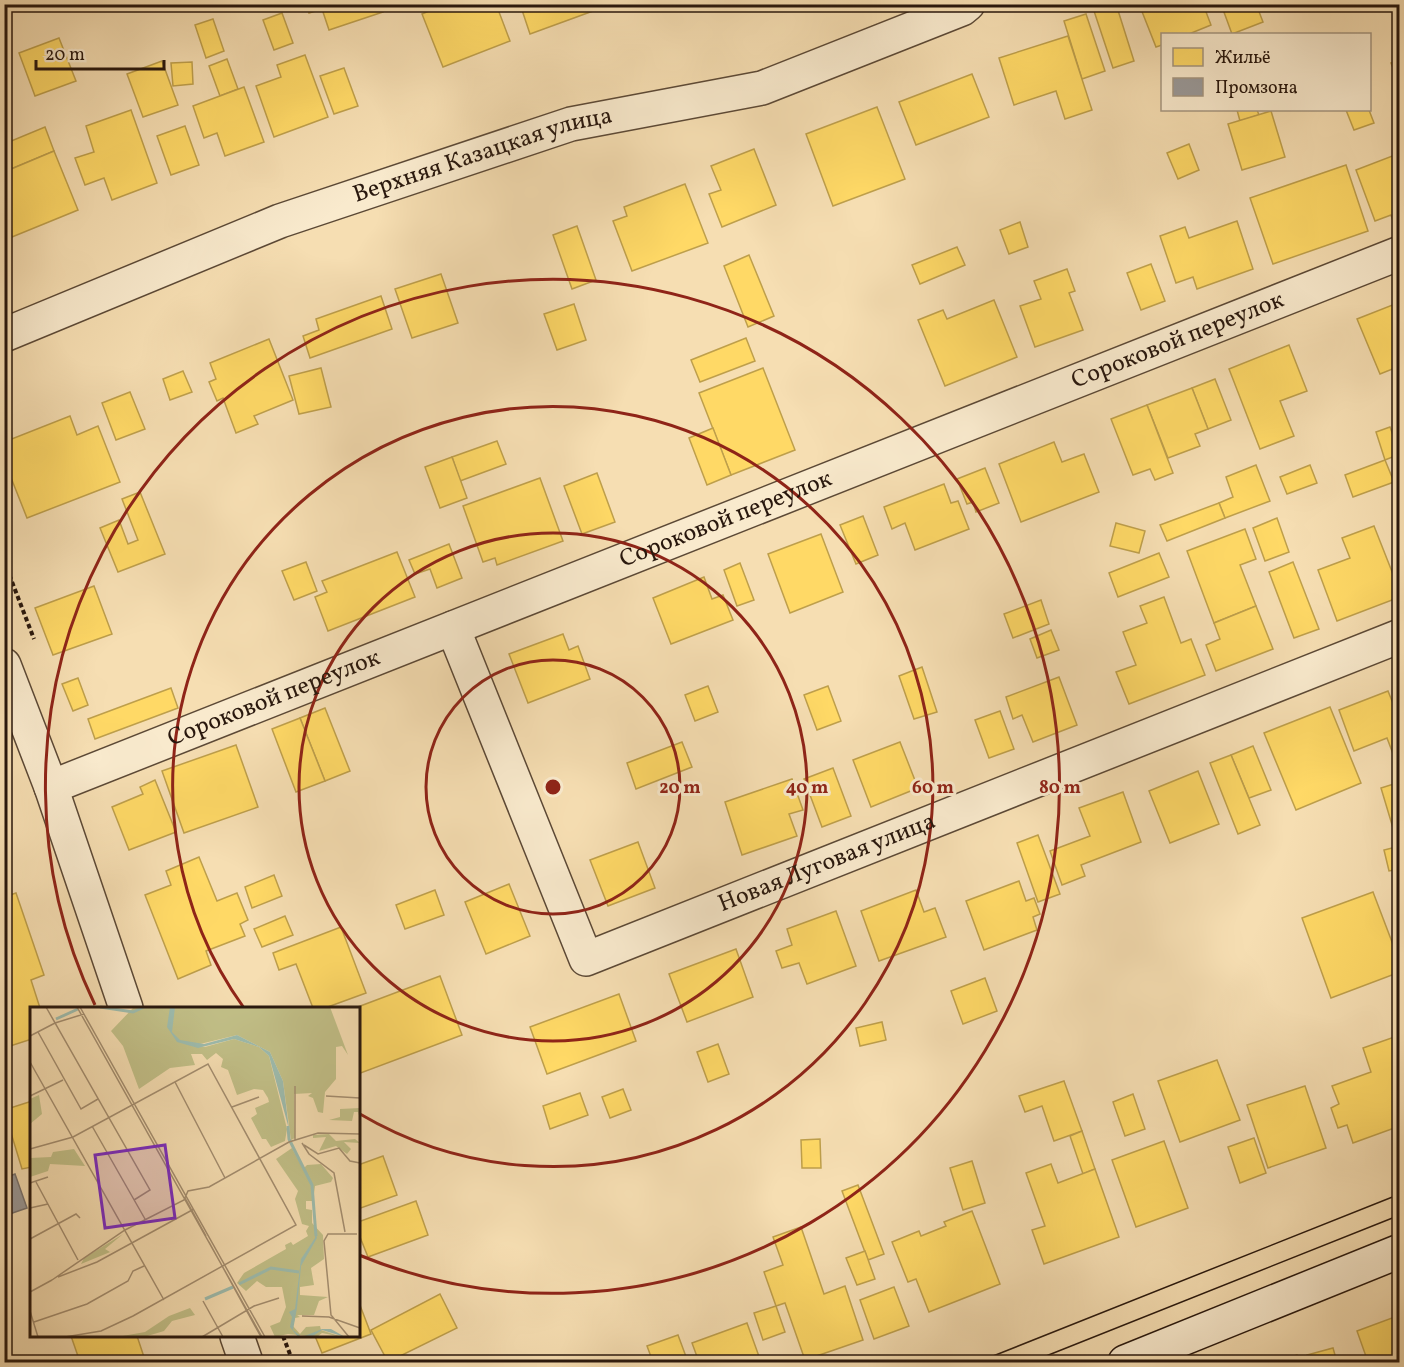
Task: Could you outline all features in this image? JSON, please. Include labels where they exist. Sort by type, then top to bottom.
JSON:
[{"type":"street","name":"Верхняя Казацкая улица","points":[[4,335],[280,220],[571,124],[762,88],[951,13],[968,4]]},
{"type":"street","name":"Сороковой переулок","points":[[51,787],[1400,253]]},
{"type":"street","name":"Новая Луговая улица","points":[[453,628],[586,958],[1400,636]]},
{"type":"street","points":[[4,665],[51,787],[126,1007]]},
{"type":"street","points":[[1125,1362],[1400,1251]]},
{"type":"street","points":[[238,1337],[246,1362]]},
{"type":"path","points":[[284,1337],[293,1362]]},
{"type":"building: Жильё","points":[[306,4],[381,4],[383,12],[329,30],[322,9],[309,13]]},
{"type":"building: Жильё","points":[[445,4],[496,4],[510,41],[443,67],[422,14]]},
{"type":"building: Жильё","points":[[520,4],[590,4],[593,11],[530,34]]},
{"type":"building: Жильё","points":[[1116,4],[1134,61],[1113,68],[1094,11]]},
{"type":"building: Жильё","points":[[1139,4],[1203,4],[1211,25],[1191,33],[1161,33],[1161,45],[1156,47]]},
{"type":"building: Жильё","points":[[1221,4],[1269,4],[1258,9],[1263,22],[1232,33]]},
{"type":"building: Жильё","points":[[282,13],[293,43],[274,50],[263,20]]},
{"type":"building: Жильё","points":[[1086,14],[1105,71],[1082,79],[1064,21]]},
{"type":"building: Жильё","points":[[213,19],[224,51],[206,58],[195,25]]},
{"type":"building: Жильё","points":[[1068,36],[1092,110],[1065,119],[1056,91],[1014,105],[999,58]]},
{"type":"building: Жильё","points":[[59,38],[76,81],[35,96],[19,53]]},
{"type":"building: Жильё","points":[[305,55],[328,117],[274,137],[256,86],[281,77],[277,65]]},
{"type":"building: Жильё","points":[[227,59],[238,89],[220,96],[209,66]]},
{"type":"building: Жильё","points":[[1400,60],[1400,86],[1391,63]]},
{"type":"building: Жильё","points":[[162,61],[178,105],[143,117],[127,74]]},
{"type":"building: Жильё","points":[[192,62],[193,84],[173,86],[171,63]]},
{"type":"building: Жильё","points":[[344,68],[358,106],[334,114],[320,76]]},
{"type":"building: Жильё","points":[[972,74],[989,117],[916,145],[899,102]]},
{"type":"building: Жильё","points":[[244,87],[264,142],[225,156],[217,133],[204,138],[193,106]]},
{"type":"building: Жильё","points":[[877,107],[905,179],[833,206],[806,134]]},
{"type":"building: Жильё","points":[[131,110],[157,183],[112,200],[104,178],[85,185],[75,158],[94,152],[86,126]]},
{"type":"building: Жильё","points":[[1237,111],[1257,111],[1259,115],[1240,121]]},
{"type":"building: Жильё","points":[[1271,111],[1285,157],[1242,170],[1228,124]]},
{"type":"building: Жильё","points":[[1346,111],[1369,111],[1374,123],[1354,130]]},
{"type":"building: Жильё","points":[[185,126],[199,165],[171,175],[157,136]]},
{"type":"building: Жильё","points":[[45,127],[54,151],[11,169],[4,151],[4,144]]},
{"type":"building: Жильё","points":[[1189,144],[1199,170],[1178,179],[1167,153]]},
{"type":"building: Жильё","points":[[754,149],[776,205],[722,227],[709,194],[721,190],[711,166]]},
{"type":"building: Жильё","points":[[54,151],[78,210],[12,237],[4,218],[4,172]]},
{"type":"building: Жильё","points":[[1400,153],[1400,218],[1393,221],[1391,215],[1375,221],[1356,170]]},
{"type":"building: Жильё","points":[[1346,165],[1368,231],[1273,264],[1250,198]]},
{"type":"building: Жильё","points":[[685,184],[708,243],[632,271],[613,221],[627,216],[624,207]]},
{"type":"building: Жильё","points":[[1237,221],[1253,269],[1197,289],[1193,277],[1176,283],[1160,236],[1185,227],[1189,238]]},
{"type":"building: Жильё","points":[[1020,222],[1028,247],[1009,254],[1000,230]]},
{"type":"building: Жильё","points":[[577,226],[596,280],[572,289],[553,235]]},
{"type":"building: Жильё","points":[[957,247],[965,265],[920,284],[912,265]]},
{"type":"building: Жильё","points":[[749,255],[774,316],[748,327],[724,266]]},
{"type":"building: Жильё","points":[[1151,264],[1165,301],[1141,310],[1127,273]]},
{"type":"building: Жильё","points":[[1067,269],[1075,291],[1069,293],[1083,330],[1035,347],[1020,306],[1041,299],[1034,281]]},
{"type":"building: Жильё","points":[[441,274],[458,323],[412,338],[395,289]]},
{"type":"building: Жильё","points":[[381,296],[392,329],[310,358],[303,336],[319,330],[316,319]]},
{"type":"building: Жильё","points":[[994,300],[1017,357],[945,386],[918,320],[943,310],[947,319]]},
{"type":"building: Жильё","points":[[1400,302],[1400,366],[1380,374],[1357,319]]},
{"type":"building: Жильё","points":[[574,304],[586,340],[557,350],[544,314]]},
{"type":"building: Жильё","points":[[746,338],[755,361],[700,382],[691,360]]},
{"type":"building: Жильё","points":[[269,339],[293,400],[254,416],[258,424],[236,433],[223,398],[217,401],[209,382],[216,379],[210,363]]},
{"type":"building: Жильё","points":[[1289,345],[1307,391],[1280,401],[1294,436],[1260,449],[1229,369]]},
{"type":"building: Жильё","points":[[321,368],[331,407],[299,414],[289,376]]},
{"type":"building: Жильё","points":[[763,368],[795,450],[731,475],[699,393]]},
{"type":"building: Жильё","points":[[183,371],[192,392],[170,400],[163,379]]},
{"type":"building: Жильё","points":[[1215,379],[1231,420],[1208,429],[1192,388]]},
{"type":"building: Жильё","points":[[1192,388],[1208,429],[1195,434],[1200,446],[1168,458],[1147,405]]},
{"type":"building: Жильё","points":[[130,392],[145,429],[116,440],[102,403]]},
{"type":"building: Жильё","points":[[1147,405],[1173,473],[1155,480],[1150,469],[1133,475],[1111,419]]},
{"type":"building: Жильё","points":[[70,416],[77,435],[98,426],[120,482],[27,518],[4,460],[4,442]]},
{"type":"building: Жильё","points":[[1390,427],[1393,435],[1400,433],[1400,454],[1385,460],[1376,432]]},
{"type":"building: Жильё","points":[[713,428],[731,475],[707,485],[689,438]]},
{"type":"building: Жильё","points":[[497,441],[506,464],[460,481],[452,457]]},
{"type":"building: Жильё","points":[[1054,442],[1062,462],[1084,454],[1099,492],[1021,522],[999,464]]},
{"type":"building: Жильё","points":[[452,457],[467,498],[440,508],[425,467]]},
{"type":"building: Жильё","points":[[1385,460],[1394,482],[1353,497],[1345,475]]},
{"type":"building: Жильё","points":[[1256,465],[1270,501],[1225,518],[1219,503],[1233,497],[1226,477]]},
{"type":"building: Жильё","points":[[1310,465],[1317,483],[1287,494],[1280,477]]},
{"type":"building: Жильё","points":[[985,468],[999,503],[976,512],[973,502],[967,504],[957,479]]},
{"type":"building: Жильё","points":[[597,473],[615,522],[582,534],[564,486]]},
{"type":"building: Жильё","points":[[540,478],[563,541],[497,565],[495,558],[483,562],[463,506]]},
{"type":"building: Жильё","points":[[944,484],[951,503],[958,501],[969,529],[915,550],[905,523],[892,529],[884,507]]},
{"type":"building: Жильё","points":[[140,492],[165,554],[118,572],[100,528],[119,520],[128,544],[138,540],[122,499]]},
{"type":"building: Жильё","points":[[1219,503],[1225,518],[1167,541],[1160,525]]},
{"type":"building: Жильё","points":[[863,516],[878,555],[856,564],[840,525]]},
{"type":"building: Жильё","points":[[1277,518],[1289,552],[1265,561],[1253,528]]},
{"type":"building: Жильё","points":[[1116,523],[1145,531],[1139,553],[1110,546]]},
{"type":"building: Жильё","points":[[1374,526],[1400,597],[1337,621],[1318,570],[1350,558],[1342,538]]},
{"type":"building: Жильё","points":[[1245,529],[1256,559],[1240,565],[1256,606],[1214,623],[1187,551]]},
{"type":"building: Жильё","points":[[821,534],[843,592],[790,613],[768,554]]},
{"type":"building: Жильё","points":[[449,544],[462,578],[437,588],[430,569],[415,574],[409,560]]},
{"type":"building: Жильё","points":[[397,552],[415,597],[328,631],[315,597],[327,592],[322,581]]},
{"type":"building: Жильё","points":[[1159,553],[1169,577],[1118,597],[1109,573]]},
{"type":"building: Жильё","points":[[306,562],[317,591],[294,600],[282,571]]},
{"type":"building: Жильё","points":[[1293,562],[1319,629],[1294,638],[1269,572]]},
{"type":"building: Жильё","points":[[740,563],[754,600],[737,606],[724,570]]},
{"type":"building: Жильё","points":[[704,577],[712,599],[723,595],[733,620],[671,644],[653,598]]},
{"type":"building: Жильё","points":[[94,586],[112,634],[53,655],[35,608]]},
{"type":"building: Жильё","points":[[1164,597],[1181,643],[1191,639],[1205,675],[1129,704],[1116,672],[1136,665],[1123,632],[1147,623],[1140,606]]},
{"type":"building: Жильё","points":[[1041,600],[1049,624],[1013,638],[1004,614]]},
{"type":"building: Жильё","points":[[1256,606],[1273,649],[1216,671],[1206,645],[1220,639],[1214,623]]},
{"type":"building: Жильё","points":[[1051,630],[1059,650],[1037,658],[1030,639]]},
{"type":"building: Жильё","points":[[563,634],[569,650],[578,646],[590,679],[528,703],[509,654]]},
{"type":"building: Жильё","points":[[922,667],[937,712],[914,719],[899,676]]},
{"type":"building: Жильё","points":[[1059,677],[1077,725],[1033,742],[1022,715],[1013,719],[1006,697]]},
{"type":"building: Жильё","points":[[78,678],[88,705],[73,711],[62,684]]},
{"type":"building: Жильё","points":[[708,686],[718,712],[695,721],[685,695]]},
{"type":"building: Жильё","points":[[828,686],[841,721],[817,730],[804,695]]},
{"type":"building: Жильё","points":[[171,688],[178,708],[95,739],[88,719]]},
{"type":"building: Жильё","points":[[1388,691],[1400,721],[1400,766],[1398,767],[1387,738],[1354,751],[1339,710]]},
{"type":"building: Жильё","points":[[1330,707],[1361,783],[1296,810],[1264,733]]},
{"type":"building: Жильё","points":[[325,708],[350,771],[325,781],[300,718]]},
{"type":"building: Жильё","points":[[1000,711],[1014,749],[989,758],[975,720]]},
{"type":"building: Жильё","points":[[300,718],[325,781],[296,792],[272,729]]},
{"type":"building: Жильё","points":[[682,742],[692,767],[636,789],[627,763]]},
{"type":"building: Жильё","points":[[900,742],[918,788],[871,807],[853,760]]},
{"type":"building: Жильё","points":[[236,745],[258,807],[184,833],[162,771]]},
{"type":"building: Жильё","points":[[1253,746],[1271,790],[1249,798],[1231,755]]},
{"type":"building: Жильё","points":[[1231,755],[1260,825],[1238,834],[1210,763]]},
{"type":"building: Жильё","points":[[833,768],[851,816],[822,827],[804,779]]},
{"type":"building: Жильё","points":[[1198,771],[1219,824],[1170,843],[1149,791]]},
{"type":"building: Жильё","points":[[792,779],[803,810],[789,814],[797,836],[742,855],[725,802]]},
{"type":"building: Жильё","points":[[155,780],[176,832],[129,850],[112,807],[143,794],[140,787]]},
{"type":"building: Жильё","points":[[1400,782],[1400,826],[1393,828],[1381,788]]},
{"type":"building: Жильё","points":[[1123,792],[1141,842],[1081,865],[1085,876],[1062,885],[1050,851],[1090,836],[1079,808]]},
{"type":"building: Жильё","points":[[1038,835],[1060,894],[1038,902],[1017,843]]},
{"type":"building: Жильё","points":[[638,842],[655,888],[608,906],[590,860]]},
{"type":"building: Жильё","points":[[1400,846],[1400,869],[1389,871],[1384,850]]},
{"type":"building: Жильё","points":[[199,857],[217,901],[237,893],[248,920],[240,924],[245,936],[206,951],[211,965],[178,979],[145,895],[171,885],[166,871]]},
{"type":"building: Жильё","points":[[274,875],[282,896],[252,908],[245,887]]},
{"type":"building: Жильё","points":[[1019,881],[1026,901],[1034,898],[1040,914],[1033,917],[1037,930],[984,950],[966,901]]},
{"type":"building: Жильё","points":[[509,884],[530,936],[486,954],[465,902]]},
{"type":"building: Жильё","points":[[435,890],[444,915],[405,929],[396,905]]},
{"type":"building: Жильё","points":[[916,890],[924,912],[935,908],[946,937],[879,961],[861,911]]},
{"type":"building: Жильё","points":[[1373,892],[1400,963],[1400,972],[1331,998],[1302,918]]},
{"type":"building: Жильё","points":[[16,893],[44,975],[31,980],[40,1007],[30,1007],[30,1040],[4,1048],[4,897]]},
{"type":"building: Жильё","points":[[836,911],[856,966],[807,984],[799,963],[782,968],[776,951],[792,945],[787,929]]},
{"type":"building: Жильё","points":[[285,916],[293,935],[262,947],[254,929]]},
{"type":"building: Жильё","points":[[341,927],[366,993],[328,1007],[313,1007],[296,964],[279,970],[273,953]]},
{"type":"building: Жильё","points":[[736,949],[753,997],[687,1022],[669,974]]},
{"type":"building: Жильё","points":[[440,976],[462,1035],[360,1073],[360,1007],[358,1007]]},
{"type":"building: Жильё","points":[[985,978],[997,1011],[963,1024],[951,991]]},
{"type":"building: Жильё","points":[[619,994],[636,1041],[547,1074],[530,1027]]},
{"type":"building: Жильё","points":[[882,1022],[886,1040],[860,1046],[856,1028]]},
{"type":"building: Жильё","points":[[1400,1035],[1400,1126],[1353,1143],[1347,1125],[1338,1128],[1331,1108],[1339,1104],[1332,1086],[1371,1072],[1363,1048]]},
{"type":"building: Жильё","points":[[718,1044],[729,1074],[708,1082],[697,1052]]},
{"type":"building: Жильё","points":[[1217,1060],[1240,1120],[1180,1142],[1158,1081]]},
{"type":"building: Жильё","points":[[1064,1081],[1082,1131],[1054,1141],[1042,1106],[1025,1112],[1019,1096]]},
{"type":"building: Жильё","points":[[1305,1086],[1326,1148],[1268,1168],[1247,1105]]},
{"type":"building: Жильё","points":[[623,1089],[631,1110],[610,1118],[602,1097]]},
{"type":"building: Жильё","points":[[580,1093],[588,1115],[550,1129],[543,1106]]},
{"type":"building: Жильё","points":[[1133,1094],[1145,1129],[1125,1136],[1113,1102]]},
{"type":"building: Жильё","points":[[30,1102],[30,1167],[22,1169],[4,1110]]},
{"type":"building: Жильё","points":[[1082,1131],[1095,1169],[1083,1174],[1070,1136]]},
{"type":"building: Жильё","points":[[1254,1138],[1266,1173],[1240,1183],[1228,1147]]},
{"type":"building: Жильё","points":[[820,1139],[821,1168],[802,1168],[801,1140]]},
{"type":"building: Жильё","points":[[1164,1141],[1188,1208],[1136,1227],[1112,1160]]},
{"type":"building: Жильё","points":[[383,1156],[397,1195],[360,1208],[360,1164]]},
{"type":"building: Жильё","points":[[972,1161],[985,1203],[963,1210],[950,1168]]},
{"type":"building: Жильё","points":[[1051,1164],[1058,1183],[1095,1169],[1119,1237],[1044,1264],[1032,1230],[1045,1226],[1026,1173]]},
{"type":"building: Жильё","points":[[858,1185],[884,1254],[868,1260],[842,1191]]},
{"type":"building: Жильё","points":[[416,1201],[428,1235],[368,1257],[360,1237],[360,1221]]},
{"type":"building: Жильё","points":[[972,1211],[1000,1284],[929,1312],[916,1279],[908,1282],[892,1242],[919,1231],[921,1236],[946,1226],[944,1222]]},
{"type":"building: Жильё","points":[[801,1227],[824,1294],[845,1286],[863,1340],[805,1360],[785,1303],[776,1306],[764,1272],[783,1265],[773,1237]]},
{"type":"building: Жильё","points":[[865,1251],[875,1279],[857,1285],[846,1258]]},
{"type":"building: Жильё","points":[[894,1287],[909,1326],[874,1339],[860,1300]]},
{"type":"building: Жильё","points":[[440,1294],[457,1328],[388,1362],[371,1330]]},
{"type":"building: Жильё","points":[[360,1305],[371,1334],[322,1353],[315,1337],[360,1337]]},
{"type":"building: Жильё","points":[[776,1306],[785,1332],[763,1340],[754,1313]]},
{"type":"building: Жильё","points":[[1400,1315],[1400,1362],[1368,1362],[1357,1331]]},
{"type":"building: Жильё","points":[[747,1323],[761,1362],[699,1362],[692,1343]]},
{"type":"building: Жильё","points":[[678,1335],[688,1362],[653,1362],[647,1346]]},
{"type":"building: Жильё","points":[[71,1337],[137,1337],[144,1357],[128,1362],[80,1362]]},
{"type":"building: Жильё","points":[[1333,1348],[1337,1362],[1309,1362],[1307,1355]]},
{"type":"building: Жильё","points":[[1297,1355],[1300,1362],[1278,1362]]},
{"type":"building: Промзона","points":[[15,1174],[27,1208],[4,1216],[4,1178]]},
{"type":"tram line","points":[[978,1362],[1400,1194]]},
{"type":"tram line","points":[[1031,1362],[1400,1215]]}]
